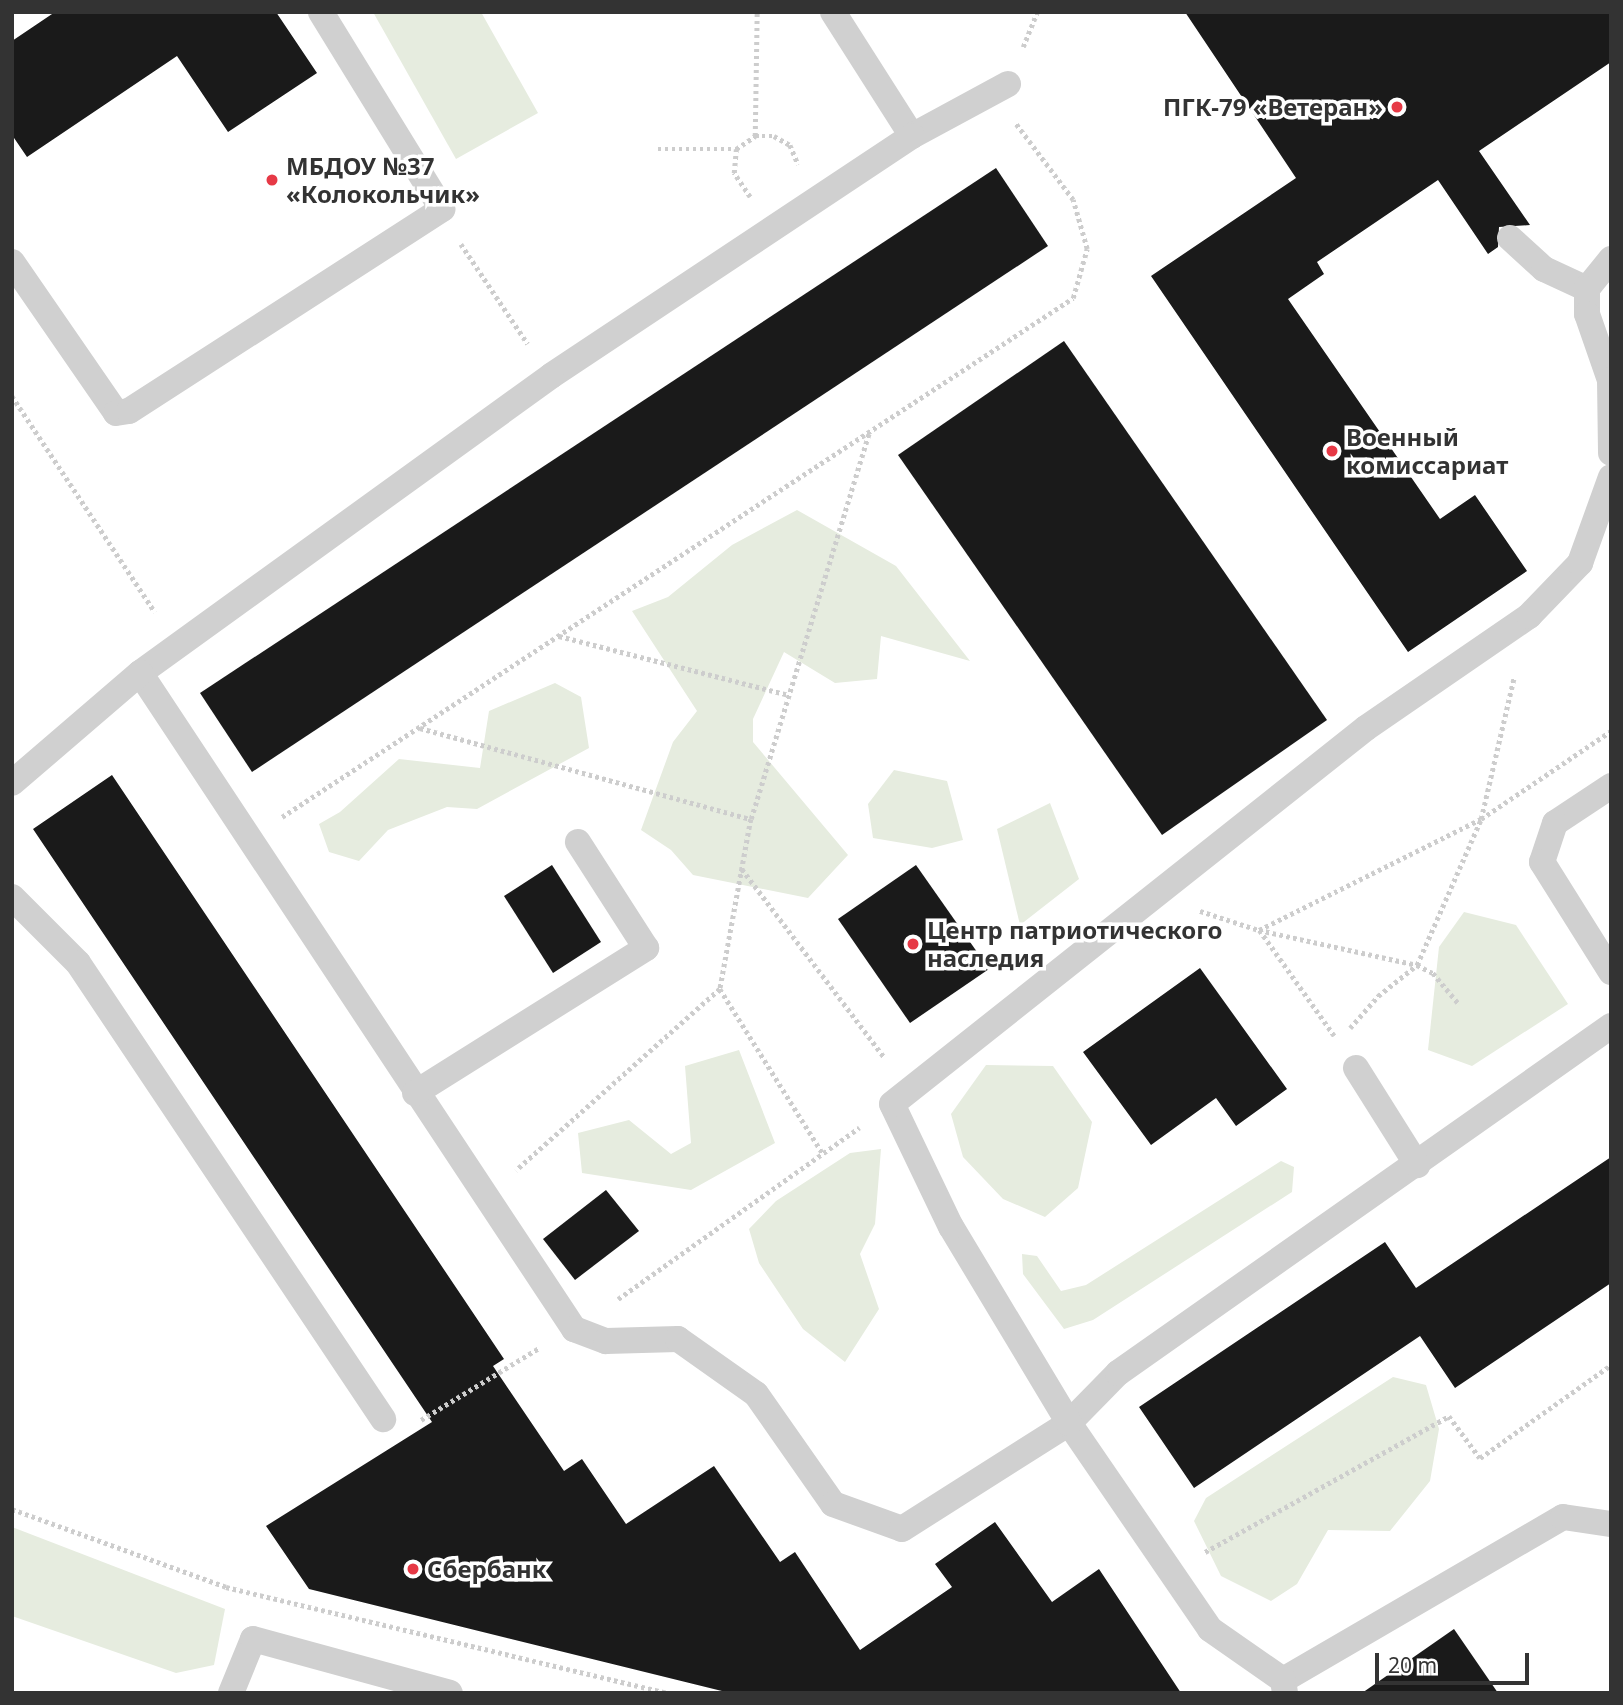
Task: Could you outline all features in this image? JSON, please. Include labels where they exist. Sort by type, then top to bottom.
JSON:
[{"type":"lane","points":[[12,262],[116,413],[129,411],[442,209],[321,12]]},
{"type":"lane","points":[[833,12],[912,136]]},
{"type":"lane","points":[[12,783],[140,673],[179,648],[551,376],[912,136],[1000,88]]},
{"type":"lane","points":[[1510,238],[1544,269],[1587,289]]},
{"type":"lane","points":[[1611,259],[1587,289],[1587,314],[1610,380],[1611,453]]},
{"type":"lane","points":[[1611,477],[1580,563],[1529,616],[1366,728],[901,1098],[951,1227],[1069,1423],[1210,1629],[1284,1687],[1563,1517],[1611,1524]]},
{"type":"lane","points":[[140,673],[415,1093],[574,1329],[606,1341],[678,1339],[757,1394],[833,1504],[902,1530],[1069,1423],[1118,1373],[1611,1027]]},
{"type":"lane","points":[[1611,786],[1555,824],[1542,862],[1611,972]]},
{"type":"lane","points":[[415,1093],[646,948],[578,842]]},
{"type":"lane","points":[[12,897],[78,963],[383,1419]]},
{"type":"lane","points":[[1356,1068],[1417,1165]]},
{"type":"lane","points":[[231,1693],[253,1639],[450,1693]]},
{"type":"path","points":[[755,136],[757,12]]},
{"type":"path","points":[[249,839],[1073,298],[1087,248],[1073,200],[1000,88]]},
{"type":"path","points":[[659,149],[736,149],[755,136],[790,145],[803,175],[799,211],[758,205],[743,191],[734,173],[736,149]]},
{"type":"path","points":[[479,270],[518,330]]},
{"type":"path","points":[[12,396],[179,648]]},
{"type":"path","points":[[751,819],[870,430]]},
{"type":"path","points":[[1259,930],[1338,1042],[1378,996],[1418,965],[1481,819],[1529,616]]},
{"type":"path","points":[[558,636],[789,695]]},
{"type":"path","points":[[1259,930],[1481,819],[1611,732]]},
{"type":"path","points":[[383,1419],[418,1423],[574,1329],[901,1098],[742,868]]},
{"type":"path","points":[[1156,896],[1259,930],[1418,965],[1433,973],[1459,1004]]},
{"type":"path","points":[[720,989],[823,1154]]},
{"type":"path","points":[[1170,1572],[1449,1416],[1480,1458],[1611,1365]]},
{"type":"path","points":[[12,1509],[226,1587],[667,1693]]},
{"type":"shaded area","points":[[373,12],[481,12],[538,113],[456,159]]},
{"type":"shaded area","points":[[797,510],[896,566],[970,661],[881,636],[877,679],[835,683],[784,652],[753,719],[753,742],[848,855],[808,898],[693,875],[671,850],[641,830],[673,742],[697,711],[632,611],[668,597],[732,545]]},
{"type":"shaded area","points":[[555,683],[581,697],[589,748],[477,809],[447,807],[388,830],[359,861],[329,852],[319,824],[340,812],[399,759],[480,768],[489,711]]},
{"type":"shaded area","points":[[894,770],[947,781],[963,840],[932,848],[873,838],[868,804]]},
{"type":"shaded area","points":[[1050,803],[1079,879],[1020,925],[997,829]]},
{"type":"shaded area","points":[[1464,912],[1516,925],[1568,1004],[1472,1066],[1428,1050],[1439,947]]},
{"type":"shaded area","points":[[739,1050],[775,1143],[691,1190],[582,1173],[578,1133],[629,1120],[671,1154],[691,1143],[685,1066]]},
{"type":"shaded area","points":[[986,1065],[1053,1066],[1092,1122],[1078,1188],[1045,1217],[1003,1199],[963,1157],[951,1114]]},
{"type":"shaded area","points":[[881,1149],[875,1224],[860,1254],[879,1309],[845,1362],[803,1329],[759,1263],[749,1229],[776,1201],[850,1153]]},
{"type":"shaded area","points":[[1281,1161],[1294,1167],[1292,1192],[1093,1320],[1064,1329],[1023,1274],[1022,1254],[1037,1256],[1061,1291],[1086,1285]]},
{"type":"shaded area","points":[[1393,1377],[1426,1385],[1439,1429],[1430,1481],[1390,1531],[1328,1530],[1297,1584],[1271,1601],[1221,1576],[1194,1521],[1206,1498]]},
{"type":"shaded area","points":[[12,1527],[225,1609],[214,1665],[176,1673],[12,1616]]},
{"type":"building","points":[[55,12],[276,12],[317,73],[228,132],[177,56],[27,157],[12,135],[12,41]]},
{"type":"building","points":[[1185,12],[1611,12],[1611,62],[1479,151],[1530,225],[1499,227],[1498,247],[1488,254],[1438,180],[1317,262],[1324,274],[1288,299],[1440,519],[1475,495],[1527,571],[1408,652],[1151,276],[1296,178]]},
{"type":"building","points":[[996,168],[1048,246],[252,772],[200,693]]},
{"type":"building","points":[[1064,341],[1327,720],[1162,835],[898,455]]},
{"type":"building","points":[[112,775],[504,1359],[493,1366],[564,1471],[582,1459],[626,1524],[714,1466],[780,1562],[795,1552],[860,1650],[952,1587],[935,1564],[995,1522],[1052,1602],[1099,1569],[1181,1693],[730,1693],[309,1589],[266,1526],[432,1422],[33,829]]},
{"type":"building","points":[[552,865],[601,942],[553,973],[504,896]]},
{"type":"building","name":"Центр патриотического наследия","points":[[916,865],[989,969],[910,1023],[838,919]]},
{"type":"building","points":[[1200,968],[1287,1089],[1236,1126],[1216,1098],[1151,1145],[1083,1052]]},
{"type":"building","points":[[1611,1157],[1611,1283],[1455,1388],[1420,1336],[1194,1488],[1139,1407],[1385,1242],[1416,1288]]},
{"type":"building","points":[[606,1190],[639,1231],[575,1280],[543,1239]]},
{"type":"building","points":[[1454,1629],[1498,1693],[1362,1693]]},
{"type":"place","name":"ПГК-79 «Ветеран»","points":[[1397,107]]},
{"type":"place","name":"МБДОУ №37 «Колокольчик»","points":[[272,180]]},
{"type":"place","name":"Военный комиссариат","points":[[1332,451]]},
{"type":"place","name":"Центр патриотического наследия","points":[[913,944]]},
{"type":"place","name":"Сбербанк","points":[[413,1569]]}]
